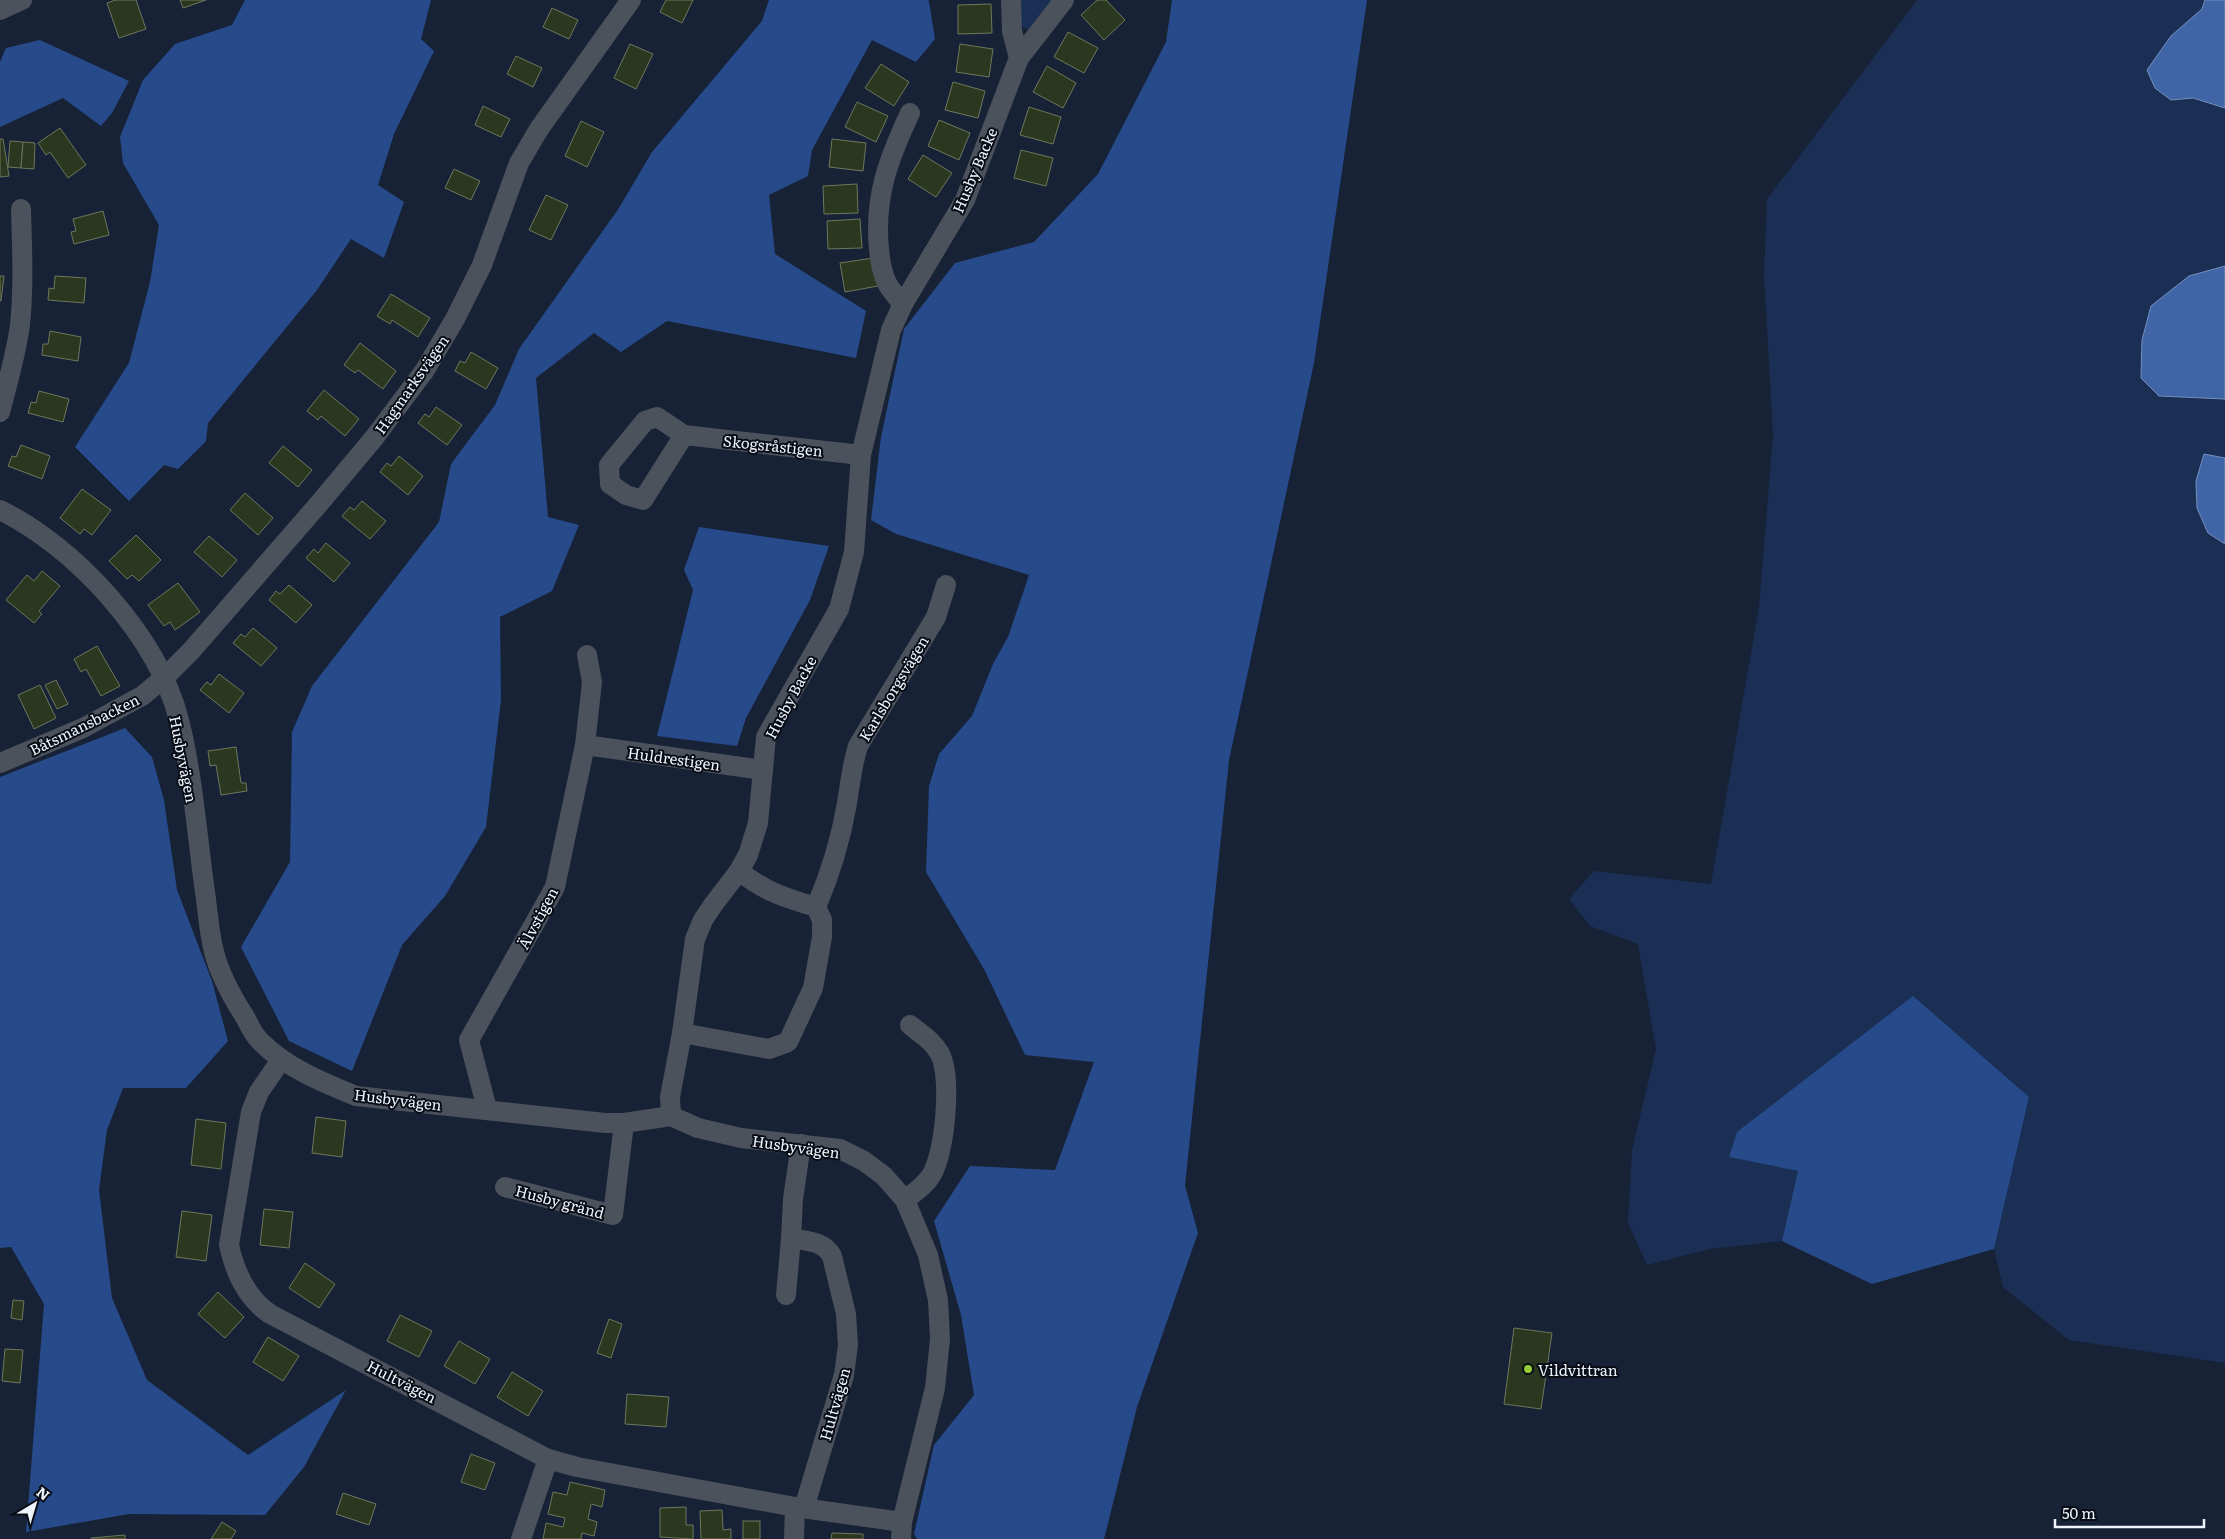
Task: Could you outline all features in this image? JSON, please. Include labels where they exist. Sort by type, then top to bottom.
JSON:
[{"type":"street","points":[[0,10],[22,0]]},
{"type":"street","name":"Hagmarksvägen","points":[[164,678],[191,651],[317,506],[374,438],[425,370],[455,319],[482,264],[519,163],[539,129],[631,0]]},
{"type":"street","points":[[1011,0],[1012,31],[1019,58]]},
{"type":"street","name":"Husby Backe","points":[[671,1116],[670,1097],[682,1033],[695,939],[712,905],[739,871],[748,855],[758,823],[766,737],[838,609],[854,552],[861,455],[891,330],[903,304],[965,200],[1019,58],[1064,0]]},
{"type":"street","points":[[903,304],[886,281],[880,260],[877,226],[881,192],[892,151],[910,113]]},
{"type":"street","points":[[0,412],[20,326],[23,274],[21,209]]},
{"type":"street","name":"Skogsråstigen","points":[[684,435],[861,455]]},
{"type":"street","name":"Husbyvägen","points":[[0,510],[15,517],[48,541],[96,583],[124,616],[164,678],[179,719],[187,756],[214,952],[229,992],[259,1041],[281,1060],[318,1081],[356,1096],[624,1123],[671,1116],[698,1128],[741,1138],[840,1150],[864,1161],[884,1176],[905,1200],[928,1255],[938,1300],[940,1339],[935,1388],[902,1531]]},
{"type":"street","name":"Karlsborgsvägen","points":[[816,907],[826,884],[837,845],[847,804],[852,764],[858,746],[936,617],[946,585]]},
{"type":"street","name":"Älvstigen","points":[[487,1109],[469,1040],[555,887],[585,745],[592,682],[587,655]]},
{"type":"street","name":"Båtsmansbacken","points":[[0,763],[82,728],[142,696],[164,678]]},
{"type":"street","name":"Huldrestigen","points":[[585,745],[763,770]]},
{"type":"street","points":[[682,1033],[769,1049],[788,1042],[813,988],[822,937],[822,920],[816,907],[779,896],[755,884],[739,871]]},
{"type":"street","points":[[905,1200],[923,1186],[932,1175],[939,1159],[946,1104],[946,1076],[940,1055],[931,1041],[910,1025]]},
{"type":"street","name":"Hultvägen","points":[[281,1060],[259,1092],[251,1112],[229,1246],[233,1264],[250,1296],[258,1305],[270,1314],[548,1459],[577,1467],[800,1508],[902,1531]]},
{"type":"street","name":"Husby gränd","points":[[505,1187],[613,1215],[624,1123]]},
{"type":"street","points":[[786,1295],[793,1199],[801,1144]]},
{"type":"street","name":"Hultvägen","points":[[791,1238],[820,1244],[829,1250],[846,1314],[848,1345],[844,1375],[800,1508]]},
{"type":"street","points":[[521,1539],[548,1459]]},
{"type":"street","points":[[794,1539],[800,1508]]},
{"type":"shaded area","points":[[245,0],[431,0],[421,39],[434,51],[394,134],[378,185],[404,202],[384,258],[351,239],[317,290],[208,423],[206,441],[178,469],[164,465],[129,501],[75,447],[129,363],[150,282],[159,225],[123,163],[120,137],[143,80],[175,44],[232,25]]},
{"type":"shaded area","points":[[769,0],[928,0],[929,2],[935,39],[916,62],[872,40],[812,150],[808,176],[769,195],[775,254],[866,311],[856,358],[667,321],[621,352],[594,333],[536,378],[548,517],[579,525],[552,591],[500,617],[501,700],[486,827],[445,896],[402,945],[352,1071],[289,1041],[241,947],[290,862],[292,732],[312,686],[439,522],[451,464],[495,405],[519,349],[619,208],[652,152],[762,21]]},
{"type":"shaded area","points":[[1017,0],[1055,0],[1029,30],[1021,26]]},
{"type":"shaded area","points":[[1172,0],[1367,0],[1314,363],[1229,760],[1185,1186],[1198,1233],[1137,1407],[1104,1539],[917,1539],[914,1534],[934,1445],[974,1395],[961,1315],[934,1221],[970,1166],[1055,1170],[1094,1062],[1025,1055],[984,969],[926,872],[929,786],[939,754],[972,716],[993,664],[1008,637],[1029,575],[896,534],[871,520],[881,437],[904,329],[955,263],[1034,242],[1098,174],[1166,42]]},
{"type":"shaded area","points":[[1917,0],[2225,0],[2225,1363],[2069,1340],[2003,1287],[1994,1249],[2029,1097],[1737,1132],[1730,1157],[1799,1171],[1782,1241],[1710,1249],[1647,1265],[1628,1223],[1632,1150],[1656,1049],[1638,944],[1590,926],[1569,899],[1594,871],[1711,884],[1759,607],[1773,435],[1764,274],[1767,199]]},
{"type":"shaded area","points":[[2205,0],[2225,0],[2225,108],[2193,98],[2171,100],[2155,88],[2147,70],[2171,36],[2202,9]]},
{"type":"shaded area","points":[[40,40],[129,81],[112,113],[101,126],[63,98],[0,127],[0,62],[6,48]]},
{"type":"shaded area","points":[[2225,266],[2225,399],[2159,396],[2141,378],[2142,340],[2151,306],[2189,276]]},
{"type":"shaded area","points":[[2204,454],[2225,458],[2225,544],[2208,533],[2197,508],[2196,481]]},
{"type":"shaded area","points":[[699,527],[829,546],[810,600],[746,718],[737,746],[657,736],[693,590],[684,570]]},
{"type":"shaded area","points":[[125,728],[152,757],[164,800],[177,890],[212,981],[228,1041],[186,1088],[123,1088],[107,1130],[99,1190],[112,1298],[147,1380],[248,1455],[346,1390],[304,1467],[265,1515],[129,1514],[26,1532],[44,1304],[11,1247],[0,1248],[0,777]]},
{"type":"shaded area","points":[[1913,996],[2029,1097],[1994,1249],[1872,1284],[1782,1241],[1798,1171],[1729,1157],[1737,1132]]},
{"type":"building","points":[[116,0],[136,0],[146,29],[119,38],[107,3]]},
{"type":"building","points":[[180,0],[206,0],[183,8]]},
{"type":"building","points":[[666,0],[693,0],[682,23],[660,12]]},
{"type":"building","points":[[1097,0],[1106,0],[1125,20],[1104,40],[1081,15]]},
{"type":"building","points":[[991,4],[992,33],[958,34],[958,5]]},
{"type":"building","points":[[552,8],[578,20],[569,39],[543,27]]},
{"type":"building","points":[[1068,32],[1098,48],[1084,73],[1054,57]]},
{"type":"building","points":[[630,44],[653,54],[636,89],[614,78]]},
{"type":"building","points":[[960,44],[993,49],[989,77],[956,72]]},
{"type":"building","points":[[516,56],[542,68],[533,87],[507,74]]},
{"type":"building","points":[[881,64],[909,82],[894,106],[865,88]]},
{"type":"building","points":[[1047,66],[1076,83],[1063,108],[1033,92]]},
{"type":"building","points":[[953,82],[985,91],[978,118],[945,110]]},
{"type":"building","points":[[857,102],[888,116],[876,142],[845,127]]},
{"type":"building","points":[[483,106],[510,119],[501,137],[475,125]]},
{"type":"building","points":[[1029,107],[1061,117],[1053,144],[1020,135]]},
{"type":"building","points":[[939,120],[970,133],[959,160],[928,146]]},
{"type":"building","points":[[581,121],[604,132],[587,167],[565,156]]},
{"type":"building","points":[[60,128],[86,165],[68,178],[50,152],[46,155],[38,143]]},
{"type":"building","points":[[0,139],[3,139],[9,176],[0,177]]},
{"type":"building","points":[[832,139],[866,143],[863,171],[829,167]]},
{"type":"building","points":[[10,141],[23,142],[21,168],[8,167]]},
{"type":"building","points":[[23,142],[35,143],[34,169],[21,168]]},
{"type":"building","points":[[1021,150],[1053,158],[1046,186],[1014,178]]},
{"type":"building","points":[[923,155],[952,173],[936,197],[908,179]]},
{"type":"building","points":[[454,169],[480,181],[471,200],[445,188]]},
{"type":"building","points":[[857,184],[858,213],[824,214],[823,186]]},
{"type":"building","points":[[546,195],[568,205],[551,240],[529,230]]},
{"type":"building","points":[[103,211],[109,235],[74,244],[71,232],[76,231],[73,219]]},
{"type":"building","points":[[860,219],[862,248],[828,249],[827,221]]},
{"type":"building","points":[[873,258],[878,286],[845,292],[840,263]]},
{"type":"building","points":[[0,276],[4,276],[1,301],[0,301]]},
{"type":"building","points":[[55,276],[86,278],[84,303],[48,300],[49,288],[54,289]]},
{"type":"building","points":[[391,294],[430,318],[418,337],[392,320],[390,324],[377,316]]},
{"type":"building","points":[[50,331],[81,337],[78,361],[42,355],[43,344],[48,344]]},
{"type":"building","points":[[360,343],[396,371],[383,389],[358,370],[355,373],[344,365]]},
{"type":"building","points":[[471,352],[498,368],[486,389],[455,371],[460,361],[465,363]]},
{"type":"building","points":[[324,390],[359,419],[345,436],[321,416],[318,420],[307,411]]},
{"type":"building","points":[[39,391],[69,399],[63,422],[28,413],[31,402],[36,403]]},
{"type":"building","points":[[436,407],[462,425],[447,445],[418,423],[425,414],[429,417]]},
{"type":"building","points":[[21,445],[50,456],[42,479],[8,466],[12,456],[16,457]]},
{"type":"building","points":[[283,446],[312,470],[298,487],[269,463]]},
{"type":"building","points":[[399,456],[423,476],[408,495],[380,472],[387,463],[391,466]]},
{"type":"building","points":[[82,489],[111,510],[92,535],[84,529],[80,534],[60,518]]},
{"type":"building","points":[[245,493],[273,518],[258,535],[230,510]]},
{"type":"building","points":[[362,501],[386,521],[370,539],[342,516],[350,507],[354,510]]},
{"type":"building","points":[[136,535],[161,560],[139,581],[132,575],[127,579],[109,561]]},
{"type":"building","points":[[209,536],[237,560],[222,577],[194,552]]},
{"type":"building","points":[[326,543],[350,563],[334,582],[306,558],[314,549],[318,553]]},
{"type":"building","points":[[42,571],[60,586],[39,611],[42,614],[34,623],[6,600],[27,575],[34,581]]},
{"type":"building","points":[[178,583],[200,612],[175,630],[170,622],[164,626],[148,605]]},
{"type":"building","points":[[289,585],[312,605],[296,623],[269,600],[276,591],[280,594]]},
{"type":"building","points":[[253,628],[277,648],[261,666],[233,643],[241,634],[245,637]]},
{"type":"building","points":[[97,646],[120,686],[101,696],[86,669],[81,672],[74,659]]},
{"type":"building","points":[[219,674],[244,693],[229,713],[200,690],[207,682],[211,685]]},
{"type":"building","points":[[56,680],[68,704],[57,709],[45,685]]},
{"type":"building","points":[[40,685],[56,718],[34,729],[18,695]]},
{"type":"building","points":[[236,747],[241,783],[246,783],[247,791],[221,795],[216,765],[210,766],[208,751]]},
{"type":"building","points":[[316,1117],[346,1121],[342,1157],[312,1153]]},
{"type":"building","points":[[196,1119],[226,1123],[221,1169],[191,1165]]},
{"type":"building","points":[[264,1209],[293,1212],[289,1248],[260,1245]]},
{"type":"building","points":[[182,1211],[212,1215],[206,1261],[176,1257]]},
{"type":"building","points":[[305,1263],[335,1284],[319,1308],[289,1288]]},
{"type":"building","points":[[218,1292],[244,1317],[225,1338],[198,1314]]},
{"type":"building","points":[[13,1300],[24,1301],[22,1320],[11,1318]]},
{"type":"building","points":[[400,1315],[432,1331],[419,1357],[387,1341]]},
{"type":"building","points":[[609,1319],[622,1324],[611,1358],[597,1353]]},
{"type":"building","name":"Vildvittran","points":[[1514,1328],[1552,1333],[1541,1409],[1504,1404]]},
{"type":"building","points":[[268,1337],[299,1356],[283,1381],[253,1362]]},
{"type":"building","points":[[459,1341],[490,1359],[475,1384],[444,1366]]},
{"type":"building","points":[[5,1349],[23,1350],[20,1383],[2,1381]]},
{"type":"building","points":[[512,1372],[543,1391],[528,1416],[497,1397]]},
{"type":"building","points":[[627,1394],[669,1397],[666,1427],[625,1424]]},
{"type":"building","points":[[471,1454],[495,1463],[485,1490],[461,1482]]},
{"type":"building","points":[[570,1482],[605,1490],[602,1507],[591,1504],[588,1519],[597,1522],[594,1536],[582,1533],[581,1539],[543,1539],[546,1523],[563,1527],[565,1518],[548,1514],[553,1492],[567,1495]]},
{"type":"building","points":[[343,1493],[376,1504],[369,1525],[336,1514]]},
{"type":"building","points":[[686,1507],[686,1525],[693,1525],[693,1539],[660,1537],[660,1508]]},
{"type":"building","points":[[722,1510],[723,1530],[731,1529],[731,1539],[701,1539],[700,1511]]},
{"type":"building","points":[[743,1521],[760,1521],[760,1539],[743,1539]]},
{"type":"building","points":[[222,1522],[236,1531],[231,1539],[211,1539]]},
{"type":"building","points":[[832,1533],[863,1534],[863,1539],[831,1539]]},
{"type":"building","points":[[125,1535],[125,1539],[91,1539],[91,1538]]},
{"type":"place","name":"Vildvittran","points":[[1528,1369]]}]
